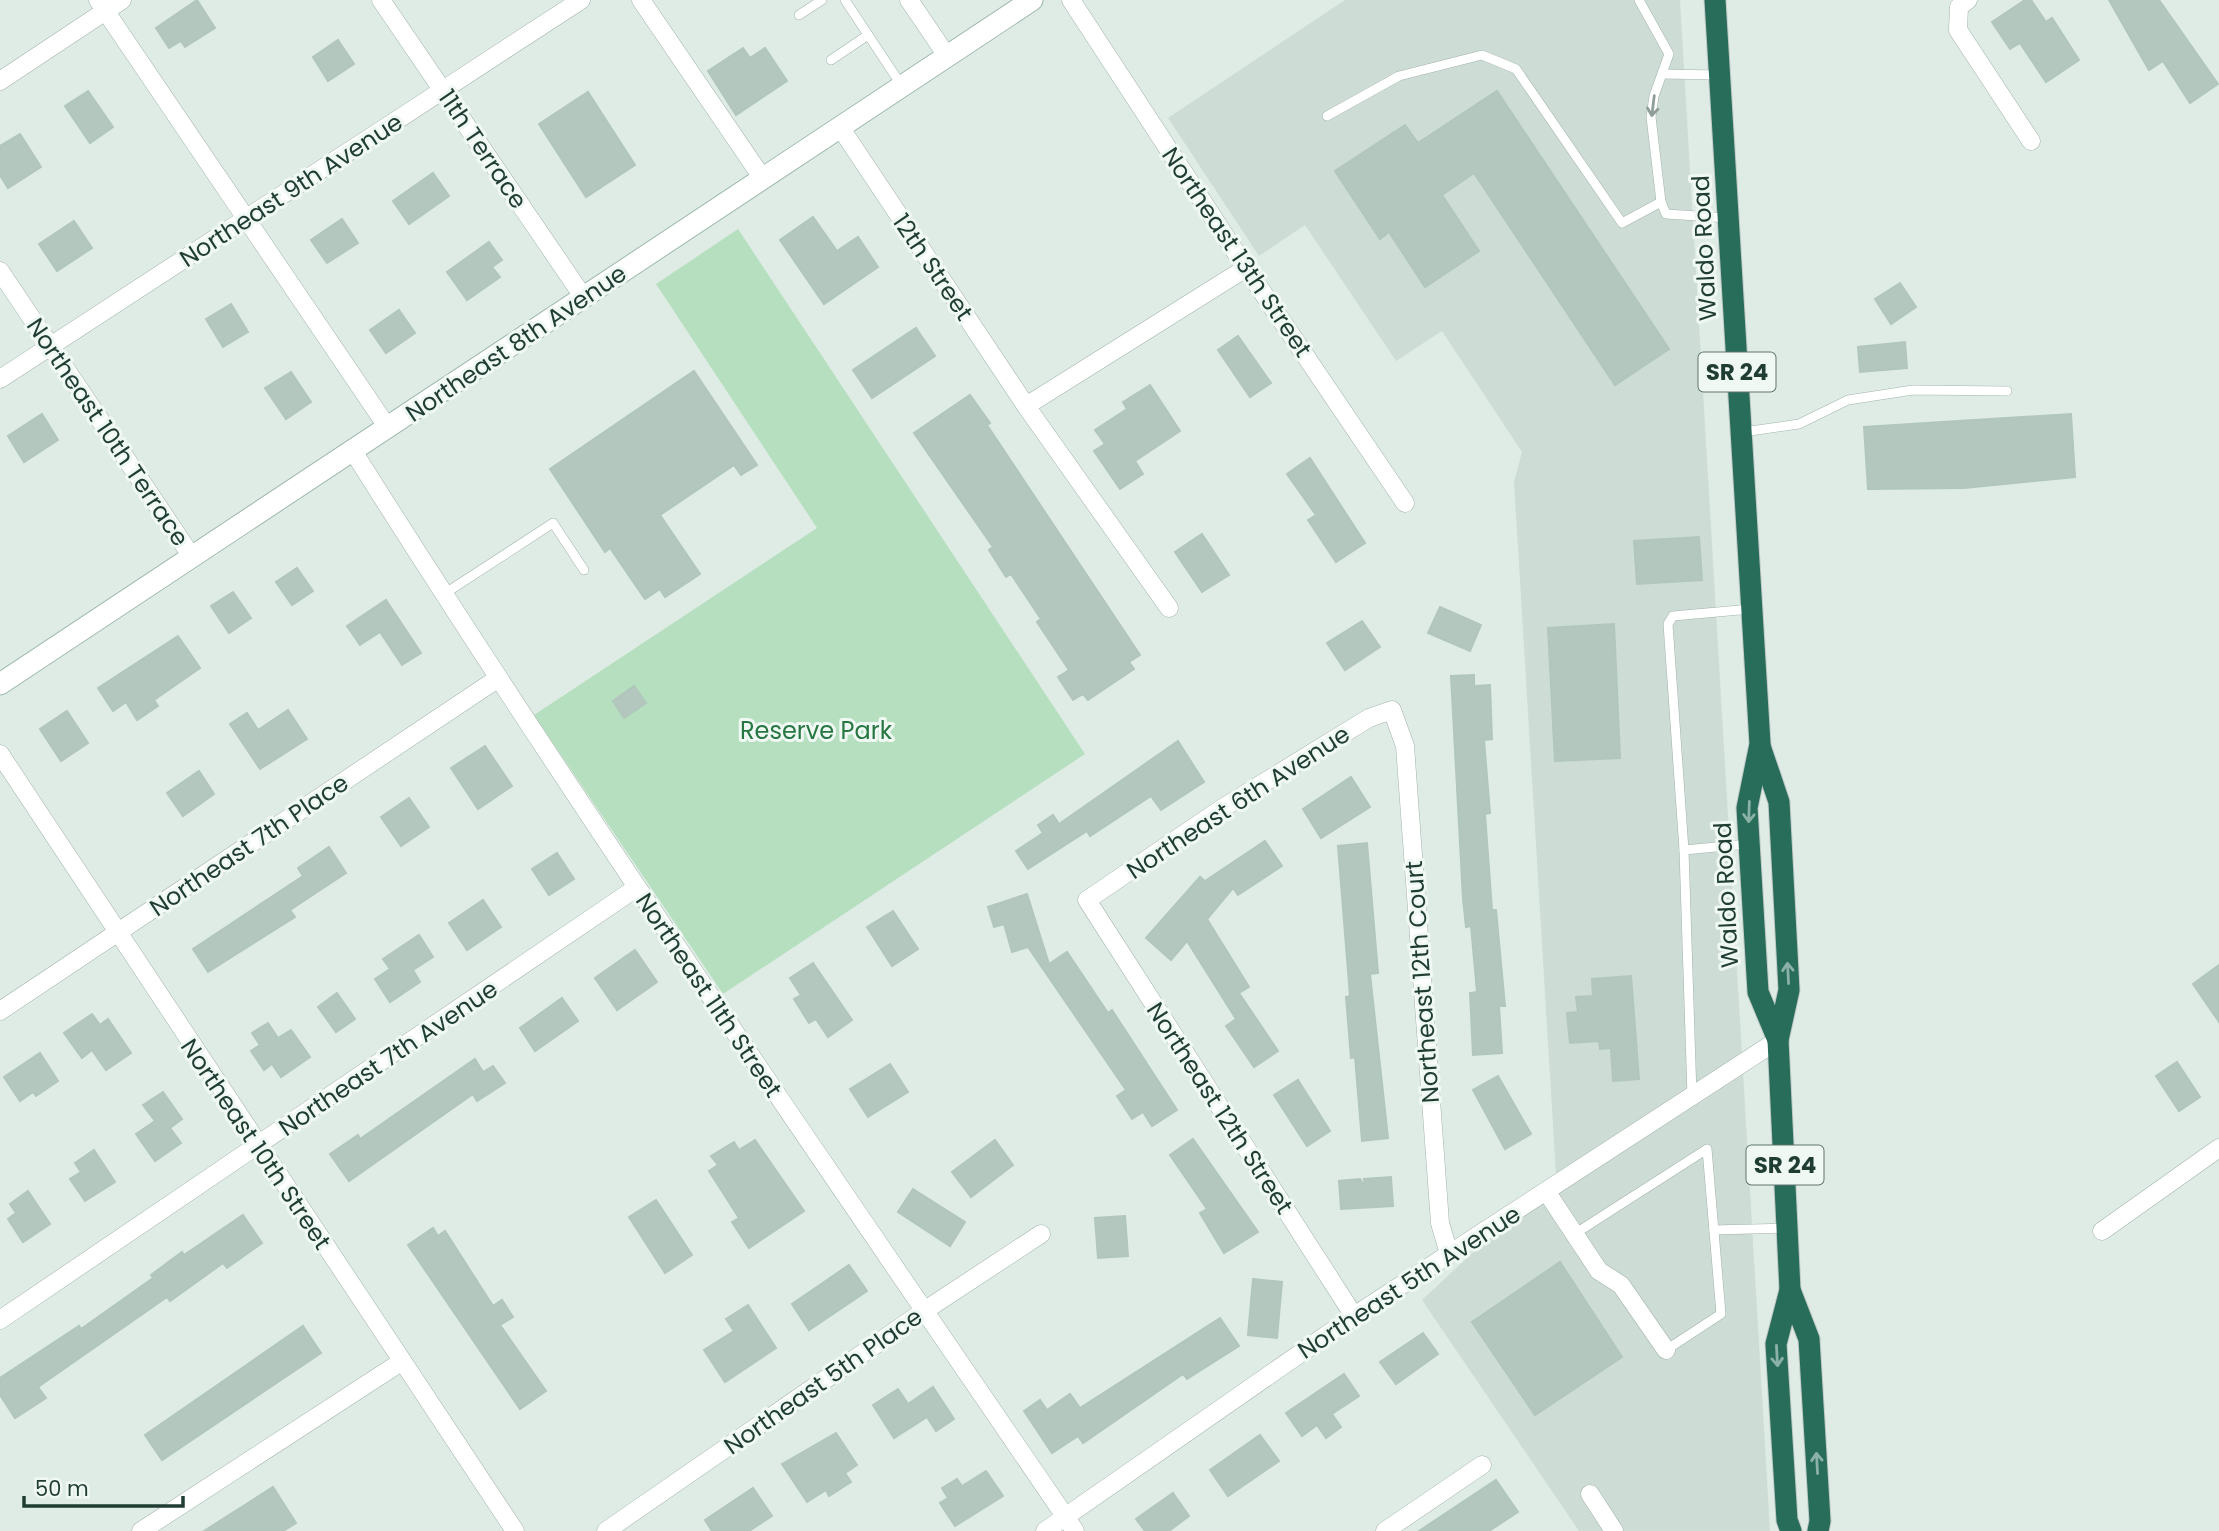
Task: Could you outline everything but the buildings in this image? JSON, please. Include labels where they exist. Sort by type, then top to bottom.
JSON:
[{"type":"highway","name":"Waldo Road","points":[[1715,0],[1760,744],[1779,802],[1789,990],[1778,1040],[1790,1290],[1776,1344],[1787,1520],[1791,1531]]},
{"type":"highway","name":"Waldo Road","points":[[1760,744],[1747,808],[1749,844],[1758,992],[1778,1040]]},
{"type":"highway","name":"Waldo Road","points":[[1790,1290],[1809,1339],[1820,1521],[1818,1531]]},
{"type":"street","points":[[0,81],[101,6],[122,0]]},
{"type":"street","name":"11th Terrace","points":[[381,0],[584,298]]},
{"type":"street","name":"Northeast 9th Avenue","points":[[0,379],[581,0]]},
{"type":"street","points":[[641,0],[763,179]]},
{"type":"street","points":[[909,0],[947,56]]},
{"type":"street","name":"Northeast 8th Avenue","points":[[0,684],[1032,0]]},
{"type":"street","name":"Northeast 13th Street","points":[[1071,0],[1246,268],[1405,503]]},
{"type":"street","points":[[1968,0],[1959,7],[1958,30],[2031,141]]},
{"type":"street","points":[[101,6],[388,428]]},
{"type":"street","name":"12th Street","points":[[840,127],[1026,406]]},
{"type":"street","points":[[1169,608],[1026,406],[1246,268]]},
{"type":"street","name":"Northeast 10th Terrace","points":[[0,271],[192,557]]},
{"type":"street","name":"Northeast 11th Street","points":[[353,451],[497,679],[636,888],[1070,1524]]},
{"type":"street","name":"Northeast 7th Place","points":[[0,1011],[497,679]]},
{"type":"street","name":"Northeast 6th Avenue","points":[[1087,900],[1221,808],[1369,718],[1392,710]]},
{"type":"street","name":"Northeast 12th Court","points":[[1392,710],[1405,746],[1440,1223],[1449,1254]]},
{"type":"street","name":"Northeast 10th Street","points":[[0,754],[258,1148],[515,1531]]},
{"type":"street","name":"Northeast 7th Avenue","points":[[0,1320],[258,1148],[636,888]]},
{"type":"street","name":"Northeast 12th Street","points":[[1087,900],[1354,1316]]},
{"type":"street","name":"Northeast 5th Avenue","points":[[1045,1531],[1070,1524],[1354,1316],[1778,1040]]},
{"type":"street","points":[[2102,1231],[2219,1147]]},
{"type":"street","points":[[1546,1191],[1599,1271],[1621,1285],[1666,1350]]},
{"type":"street","name":"Northeast 5th Place","points":[[606,1531],[924,1311],[1041,1234]]},
{"type":"street","points":[[141,1531],[401,1362]]},
{"type":"street","points":[[1385,1531],[1482,1465]]},
{"type":"street","points":[[1590,1494],[1614,1531]]},
{"type":"lane","points":[[799,15],[822,0]]},
{"type":"lane","points":[[845,0],[902,86]]},
{"type":"lane","points":[[1639,0],[1669,54],[1654,96],[1651,117],[1661,202],[1666,214],[1728,219]]},
{"type":"lane","points":[[831,60],[868,35]]},
{"type":"lane","points":[[1327,116],[1399,76],[1482,55],[1516,69],[1622,223],[1661,202]]},
{"type":"lane","points":[[1664,74],[1720,75]]},
{"type":"lane","points":[[1741,433],[1798,424],[1848,400],[1913,390],[2007,391]]},
{"type":"lane","points":[[444,594],[553,523],[584,570]]},
{"type":"lane","points":[[1692,1096],[1684,850],[1668,624],[1673,616],[1751,609]]},
{"type":"lane","points":[[1684,850],[1749,844]]},
{"type":"lane","points":[[1576,1233],[1707,1149],[1721,1314],[1666,1350]]},
{"type":"lane","points":[[1714,1230],[1788,1228]]},
{"type":"shaded area","points":[[1345,0],[1680,0],[1770,1531],[1579,1531],[1422,1300],[1556,1175],[1514,482],[1522,452],[1442,331],[1396,361],[1305,225],[1259,256],[1168,118]]},
{"type":"green space","name":"Reserve Park","points":[[738,229],[1085,754],[723,994],[534,715],[817,528],[656,284]]}]
